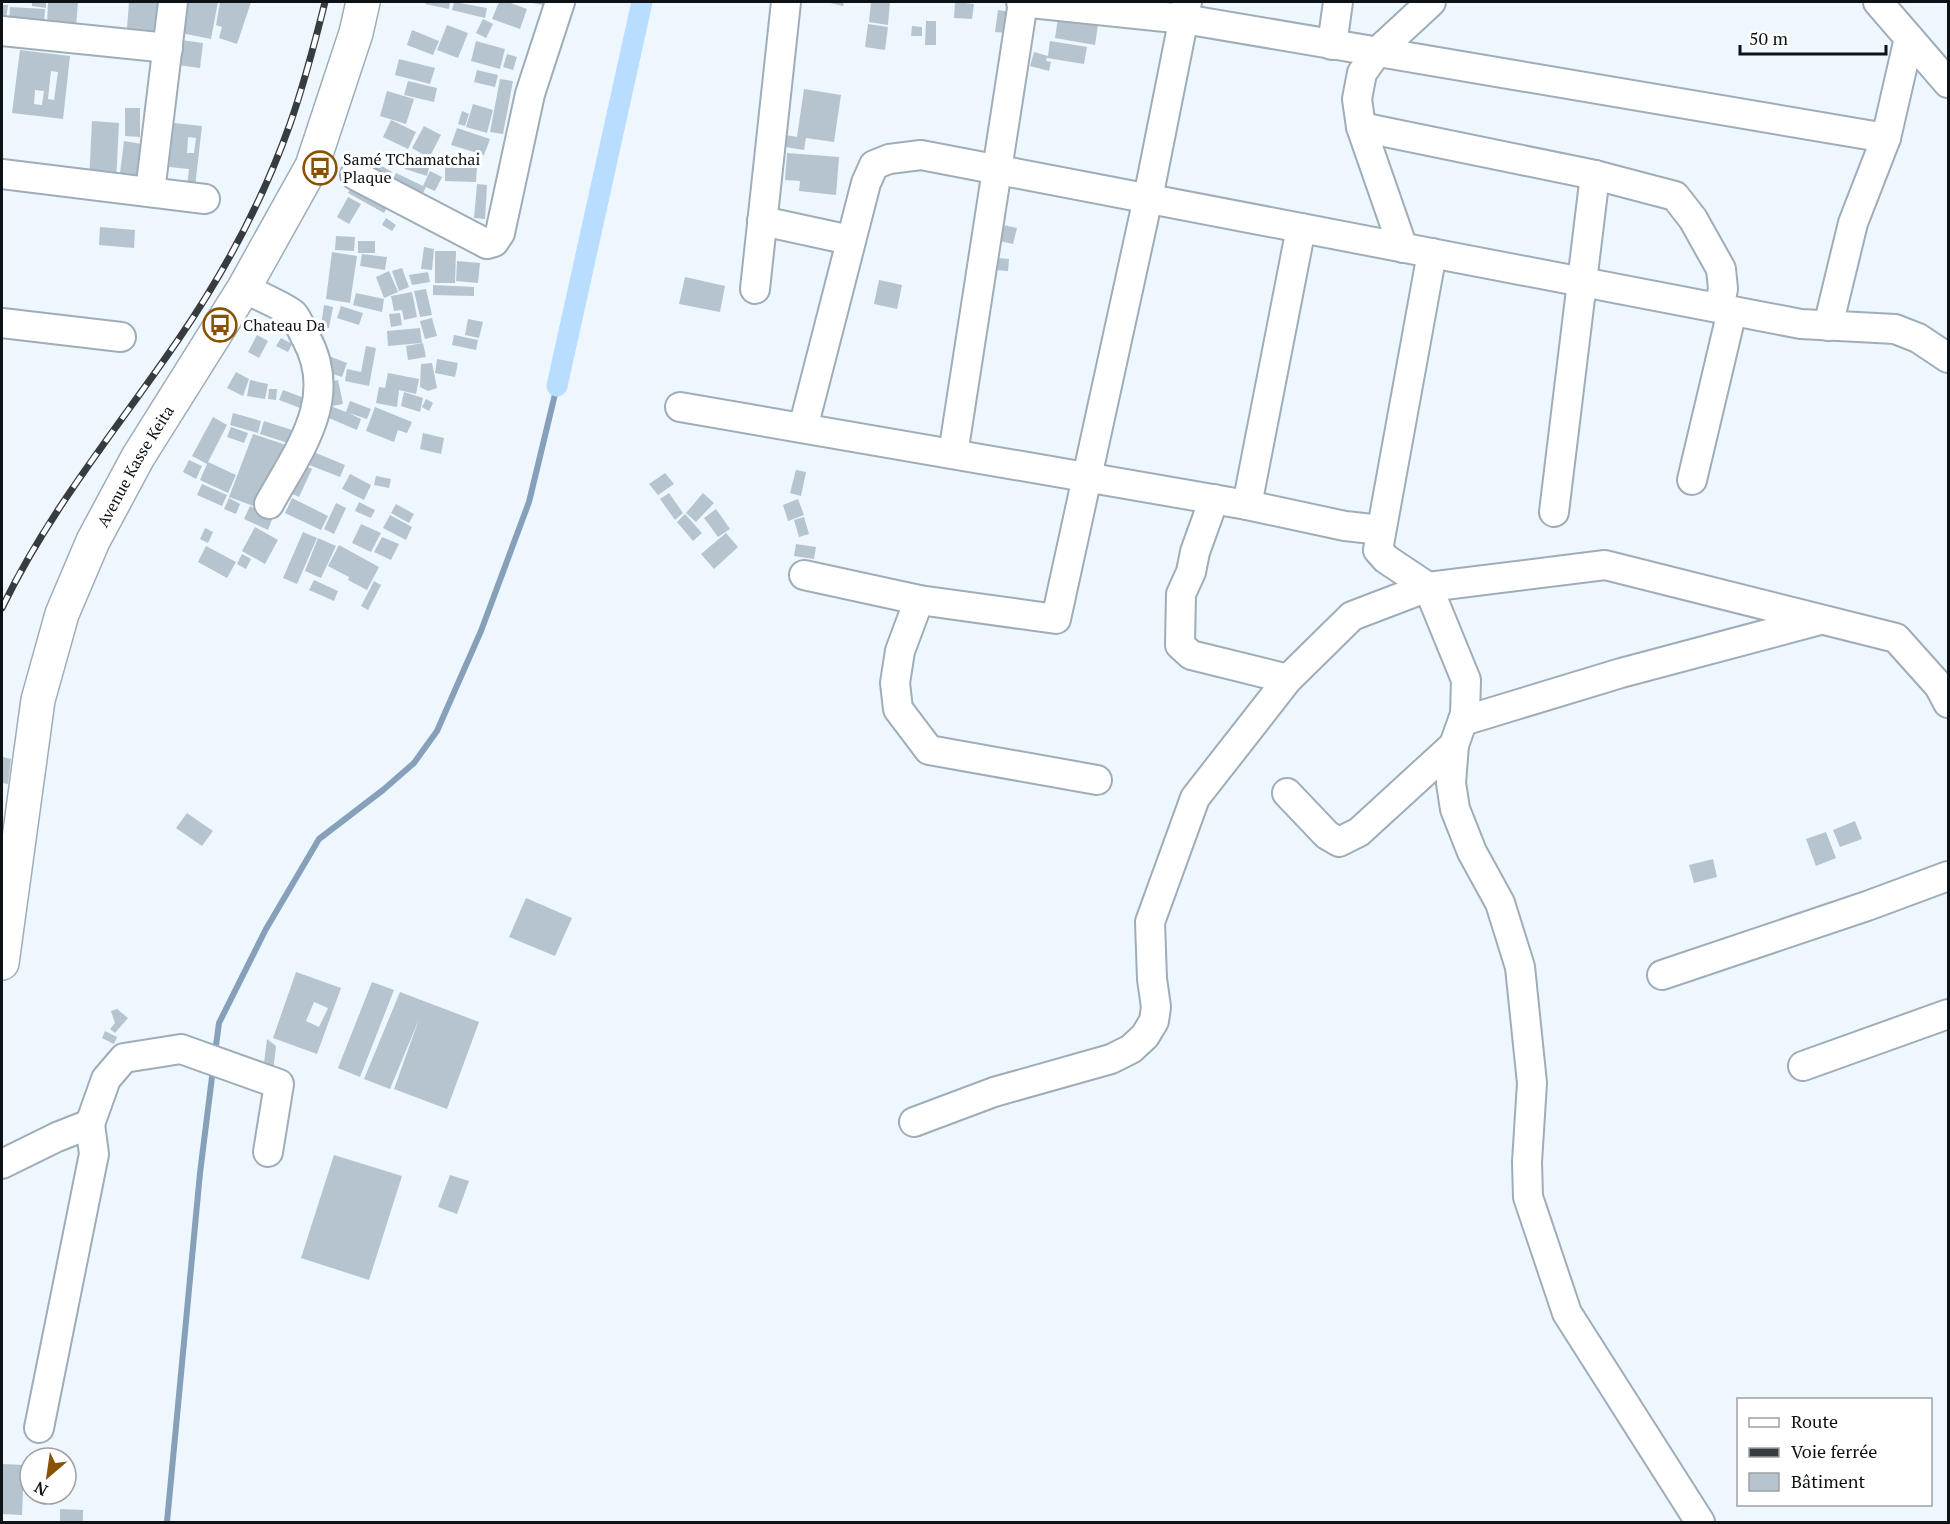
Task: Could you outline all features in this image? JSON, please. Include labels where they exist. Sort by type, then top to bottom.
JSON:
[{"type":"main road","name":"Avenue Kasse Keita","points":[[2,963],[38,700],[62,614],[93,541],[138,457],[244,288],[312,166],[356,33],[363,2]]},
{"type":"street","points":[[150,192],[173,2]]},
{"type":"street","points":[[355,175],[487,244],[494,242],[500,233],[530,94],[560,2]]},
{"type":"street","points":[[755,289],[786,2]]},
{"type":"street","points":[[953,454],[1022,2],[1186,10],[1332,45],[1886,138]]},
{"type":"street","points":[[1332,45],[1338,2]]},
{"type":"street","points":[[1404,248],[1361,127],[1357,99],[1362,73],[1377,52],[1431,2]]},
{"type":"street","points":[[1878,2],[1948,83]]},
{"type":"street","points":[[804,575],[919,600],[1056,619],[1148,198],[1186,10]]},
{"type":"street","points":[[2,31],[168,48]]},
{"type":"street","points":[[1828,326],[1853,223],[1886,138],[1909,38]]},
{"type":"street","points":[[1361,127],[1595,175],[1675,196],[1693,219],[1721,269],[1725,309],[1692,480]]},
{"type":"street","points":[[804,428],[866,183],[874,165],[889,159],[921,155],[1801,324],[1895,329],[1918,338],[1948,358]]},
{"type":"street","points":[[2,174],[205,199]]},
{"type":"street","points":[[1554,512],[1595,175]]},
{"type":"street","points":[[762,221],[850,240]]},
{"type":"street","points":[[1247,505],[1301,228]]},
{"type":"street","points":[[1432,253],[1378,550],[1386,559],[1428,587],[1466,680],[1466,704],[1451,783],[1455,808],[1472,852],[1500,903],[1520,968],[1532,1083],[1527,1162],[1528,1197],[1567,1313],[1700,1522]]},
{"type":"street","points":[[244,288],[293,314],[313,351],[318,376],[318,404],[311,428],[269,504]]},
{"type":"street","points":[[2,323],[121,337]]},
{"type":"street","points":[[680,407],[1214,499],[1345,526],[1381,530]]},
{"type":"street","points":[[1214,499],[1195,552],[1191,572],[1181,594],[1180,645],[1191,655],[1288,679]]},
{"type":"street","points":[[914,1122],[994,1092],[1111,1059],[1131,1049],[1145,1036],[1154,1021],[1156,1007],[1152,979],[1150,922],[1195,798],[1288,679],[1352,616],[1428,587],[1605,565],[1896,638],[1940,686],[1948,704]]},
{"type":"street","points":[[919,600],[900,651],[895,683],[898,709],[929,750],[1097,780]]},
{"type":"street","points":[[1287,793],[1327,835],[1339,842],[1359,832],[1459,733],[1621,673],[1822,620]]},
{"type":"street","points":[[1662,975],[1868,906],[1948,876]]},
{"type":"street","points":[[1803,1066],[1948,1014]]},
{"type":"street","points":[[39,1428],[94,1154],[90,1124],[106,1079],[124,1058],[181,1049],[220,1061],[279,1084],[268,1152]]},
{"type":"street","points":[[2,1164],[57,1137],[90,1124]]},
{"type":"building","points":[[32,2],[46,2],[46,8],[32,6]]},
{"type":"building","points":[[48,2],[78,2],[76,26],[47,24]]},
{"type":"building","points":[[129,2],[160,2],[158,34],[127,28]]},
{"type":"building","points":[[187,2],[218,2],[211,39],[181,33]]},
{"type":"building","points":[[220,2],[251,2],[237,44],[219,38],[222,27],[216,25]]},
{"type":"building","points":[[426,2],[450,2],[449,9],[425,4]]},
{"type":"building","points":[[454,2],[487,8],[485,18],[452,10]]},
{"type":"building","points":[[499,2],[508,2],[527,9],[520,29],[492,19]]},
{"type":"building","points":[[528,2],[548,2],[547,6]]},
{"type":"building","points":[[826,2],[844,2],[843,6]]},
{"type":"building","points":[[871,2],[890,2],[888,25],[869,22]]},
{"type":"building","points":[[955,2],[974,4],[972,19],[954,18]]},
{"type":"building","points":[[2,5],[8,5],[6,20],[2,20]]},
{"type":"building","points":[[10,7],[45,9],[44,25],[9,22]]},
{"type":"building","points":[[998,10],[1011,12],[1008,33],[995,32]]},
{"type":"building","points":[[1058,18],[1098,25],[1095,45],[1055,38]]},
{"type":"building","points":[[483,19],[493,24],[486,38],[476,33]]},
{"type":"building","points":[[926,21],[936,21],[936,45],[925,45]]},
{"type":"building","points":[[868,24],[888,27],[885,50],[865,47]]},
{"type":"building","points":[[447,25],[468,33],[458,58],[437,50]]},
{"type":"building","points":[[912,26],[922,27],[922,36],[911,36]]},
{"type":"building","points":[[412,30],[439,41],[433,55],[407,45]]},
{"type":"building","points":[[181,40],[203,43],[200,68],[177,65]]},
{"type":"building","points":[[476,41],[505,49],[500,69],[471,61]]},
{"type":"building","points":[[1050,41],[1087,47],[1084,64],[1047,58],[1046,61],[1051,62],[1049,71],[1030,66],[1034,52],[1048,56]]},
{"type":"building","points":[[20,50],[70,56],[63,119],[12,113]],"holes":[[[51,71],[58,72],[54,100],[48,99]],[[35,90],[44,91],[42,105],[34,104]]]},
{"type":"building","points":[[507,54],[517,57],[513,70],[503,67]]},
{"type":"building","points":[[399,59],[435,68],[430,84],[395,75]]},
{"type":"building","points":[[477,70],[498,75],[495,87],[474,82]]},
{"type":"building","points":[[500,79],[513,81],[503,134],[490,132]]},
{"type":"building","points":[[408,81],[437,88],[434,102],[404,95]]},
{"type":"building","points":[[804,89],[841,95],[834,142],[806,138],[804,150],[785,147],[786,135],[797,137]]},
{"type":"building","points":[[387,91],[414,99],[406,124],[380,116]]},
{"type":"building","points":[[473,104],[493,110],[487,133],[466,127]]},
{"type":"building","points":[[125,108],[140,108],[140,137],[125,136]]},
{"type":"building","points":[[462,111],[469,114],[465,126],[458,124]]},
{"type":"building","points":[[391,120],[416,132],[408,149],[383,137]]},
{"type":"building","points":[[92,121],[119,123],[116,183],[89,182]]},
{"type":"building","points":[[174,123],[202,126],[195,187],[187,186],[189,169],[169,167]],"holes":[[[188,137],[196,138],[194,153],[187,153]]]},
{"type":"building","points":[[424,126],[441,135],[429,158],[412,148]]},
{"type":"building","points":[[457,128],[490,139],[484,155],[451,145]]},
{"type":"building","points":[[124,141],[142,144],[137,183],[119,181]]},
{"type":"building","points":[[409,153],[431,160],[427,176],[405,169]]},
{"type":"building","points":[[787,153],[839,157],[836,195],[799,191],[800,181],[785,180]]},
{"type":"building","points":[[368,158],[392,172],[386,181],[362,168]]},
{"type":"building","points":[[445,167],[477,167],[476,182],[445,181]]},
{"type":"building","points":[[430,171],[442,177],[435,191],[426,187],[421,197],[391,183],[396,173],[423,186]]},
{"type":"building","points":[[355,181],[391,200],[384,213],[348,193]]},
{"type":"building","points":[[477,184],[487,185],[485,219],[474,218]]},
{"type":"building","points":[[348,197],[361,204],[349,224],[337,217]]},
{"type":"building","points":[[386,218],[396,225],[392,231],[382,225]]},
{"type":"building","points":[[1003,225],[1017,228],[1013,244],[1000,241]]},
{"type":"building","points":[[100,227],[135,230],[134,248],[99,245]]},
{"type":"building","points":[[336,236],[355,237],[354,251],[335,250]]},
{"type":"building","points":[[358,241],[375,241],[375,253],[358,253]]},
{"type":"building","points":[[424,247],[434,249],[432,270],[421,269]]},
{"type":"building","points":[[435,251],[456,251],[455,283],[435,283]]},
{"type":"building","points":[[332,252],[357,256],[350,303],[326,299]]},
{"type":"building","points":[[362,254],[387,257],[385,270],[360,266]]},
{"type":"building","points":[[997,258],[1009,259],[1008,271],[995,270]]},
{"type":"building","points":[[457,261],[480,263],[478,283],[456,281]]},
{"type":"building","points":[[402,268],[409,287],[399,291],[392,271]]},
{"type":"building","points":[[389,271],[398,292],[384,298],[376,277]]},
{"type":"building","points":[[428,272],[430,282],[412,285],[409,275]]},
{"type":"building","points":[[685,277],[725,286],[720,312],[679,304]]},
{"type":"building","points":[[879,280],[902,285],[897,309],[874,304]]},
{"type":"building","points":[[433,285],[474,287],[474,296],[433,295]]},
{"type":"building","points":[[426,289],[432,315],[420,317],[414,291]]},
{"type":"building","points":[[412,292],[417,317],[404,320],[402,310],[394,311],[391,296]]},
{"type":"building","points":[[356,293],[384,299],[382,312],[353,305]]},
{"type":"building","points":[[324,305],[333,307],[329,328],[321,326]]},
{"type":"building","points":[[341,306],[363,313],[359,325],[337,318]]},
{"type":"building","points":[[400,313],[402,325],[391,327],[389,314]]},
{"type":"building","points":[[432,318],[437,336],[425,339],[420,321]]},
{"type":"building","points":[[468,319],[483,322],[479,338],[465,335]]},
{"type":"building","points":[[420,328],[422,343],[388,346],[387,331]]},
{"type":"building","points":[[257,335],[268,341],[259,358],[248,352]]},
{"type":"building","points":[[454,335],[478,340],[476,350],[452,345]]},
{"type":"building","points":[[281,338],[292,344],[288,352],[276,346]]},
{"type":"building","points":[[423,343],[426,357],[408,360],[406,346]]},
{"type":"building","points":[[366,346],[376,348],[369,386],[345,381],[347,369],[361,372]]},
{"type":"building","points":[[326,355],[347,363],[342,377],[321,370]]},
{"type":"building","points":[[437,359],[458,363],[455,377],[435,373]]},
{"type":"building","points":[[432,363],[437,388],[428,391],[420,387],[421,364]]},
{"type":"building","points":[[236,372],[249,379],[243,396],[227,388]]},
{"type":"building","points":[[388,373],[419,379],[416,394],[399,390],[397,407],[376,403],[379,387],[385,388]]},
{"type":"building","points":[[250,380],[268,384],[265,399],[247,396]]},
{"type":"building","points":[[338,380],[343,404],[332,406],[327,382]]},
{"type":"building","points":[[269,389],[277,389],[276,400],[268,399]]},
{"type":"building","points":[[283,390],[312,401],[308,411],[279,400]]},
{"type":"building","points":[[404,392],[423,398],[420,412],[401,406]]},
{"type":"building","points":[[426,399],[433,403],[429,411],[422,407]]},
{"type":"building","points":[[350,401],[371,409],[367,419],[349,413],[361,419],[357,430],[324,416],[328,405],[346,412]]},
{"type":"building","points":[[375,407],[412,422],[407,433],[398,430],[394,442],[366,431]]},
{"type":"building","points":[[233,413],[261,421],[258,433],[230,425]]},
{"type":"building","points":[[213,417],[227,425],[208,462],[236,475],[228,493],[200,480],[207,464],[192,456]]},
{"type":"building","points":[[264,421],[295,431],[291,444],[260,434]]},
{"type":"building","points":[[231,427],[248,433],[244,443],[227,437]]},
{"type":"building","points":[[423,433],[444,438],[441,454],[420,449]]},
{"type":"building","points":[[253,434],[289,446],[259,508],[229,497]]},
{"type":"building","points":[[304,448],[345,465],[340,477],[299,461]]},
{"type":"building","points":[[189,460],[202,466],[196,479],[183,472]]},
{"type":"building","points":[[301,463],[312,469],[299,497],[288,492]]},
{"type":"building","points":[[796,470],[806,472],[801,496],[790,493]]},
{"type":"building","points":[[665,473],[674,484],[658,495],[649,484]]},
{"type":"building","points":[[350,474],[371,485],[364,500],[342,489]]},
{"type":"building","points":[[376,476],[391,479],[389,488],[374,485]]},
{"type":"building","points":[[202,484],[227,495],[222,506],[197,495]]},
{"type":"building","points":[[669,493],[683,513],[675,520],[660,499]]},
{"type":"building","points":[[703,493],[714,503],[696,522],[686,513]]},
{"type":"building","points":[[229,498],[240,504],[236,514],[224,509]]},
{"type":"building","points":[[292,498],[328,516],[321,530],[285,513]]},
{"type":"building","points":[[798,499],[804,515],[788,521],[783,505]]},
{"type":"building","points":[[359,502],[375,510],[371,518],[355,511]]},
{"type":"building","points":[[336,503],[346,508],[334,534],[324,529]]},
{"type":"building","points":[[396,504],[414,514],[409,523],[391,513]]},
{"type":"building","points":[[250,506],[273,517],[268,530],[244,519]]},
{"type":"building","points":[[716,509],[730,529],[718,537],[704,518]]},
{"type":"building","points":[[685,514],[702,533],[693,541],[677,522]]},
{"type":"building","points":[[390,515],[412,527],[406,540],[383,528]]},
{"type":"building","points":[[804,517],[809,534],[799,537],[794,520]]},
{"type":"building","points":[[361,524],[381,533],[371,552],[352,543]]},
{"type":"building","points":[[255,527],[278,540],[265,564],[242,551]]},
{"type":"building","points":[[205,528],[213,532],[208,543],[200,539]]},
{"type":"building","points":[[303,532],[317,538],[297,584],[283,578]]},
{"type":"building","points":[[726,533],[738,547],[714,569],[701,554]]},
{"type":"building","points":[[382,537],[399,544],[391,560],[374,552]]},
{"type":"building","points":[[318,538],[336,546],[321,578],[305,571]]},
{"type":"building","points":[[796,544],[816,547],[814,559],[794,556]]},
{"type":"building","points":[[339,545],[379,567],[367,590],[328,566]]},
{"type":"building","points":[[206,546],[236,562],[227,578],[198,562]]},
{"type":"building","points":[[242,554],[251,559],[246,569],[237,564]]},
{"type":"building","points":[[314,580],[338,591],[334,601],[309,590]]},
{"type":"building","points":[[374,581],[381,585],[368,610],[361,606]]},
{"type":"building","points":[[2,757],[11,759],[8,784],[2,783]]},
{"type":"building","points":[[187,813],[213,831],[202,846],[176,828]]},
{"type":"building","points":[[1855,821],[1862,839],[1840,847],[1833,830]]},
{"type":"building","points":[[1826,832],[1836,858],[1816,866],[1806,839]]},
{"type":"building","points":[[1713,859],[1717,877],[1694,883],[1689,865]]},
{"type":"building","points":[[526,898],[572,918],[555,956],[509,937]]},
{"type":"building","points":[[296,972],[341,988],[317,1054],[273,1038]],"holes":[[[314,1002],[328,1008],[319,1027],[306,1021]]]},
{"type":"building","points":[[372,982],[394,990],[360,1077],[338,1068]]},
{"type":"building","points":[[400,992],[479,1022],[447,1109],[394,1089],[419,1019],[390,1089],[364,1079]]},
{"type":"building","points":[[117,1009],[128,1018],[115,1033],[110,1029],[115,1023],[111,1011]]},
{"type":"building","points":[[105,1031],[117,1037],[114,1044],[102,1038]]},
{"type":"building","points":[[267,1039],[276,1046],[273,1072],[263,1071]]},
{"type":"building","points":[[334,1155],[402,1176],[369,1280],[301,1258]]},
{"type":"building","points":[[450,1175],[469,1181],[457,1214],[438,1207]]},
{"type":"building","points":[[2,1464],[18,1465],[18,1506],[22,1506],[22,1515],[2,1514]]},
{"type":"building","points":[[60,1509],[83,1510],[83,1522],[60,1522]]},
{"type":"waterway","points":[[557,386],[642,2]]},
{"type":"waterway","points":[[215,1053],[219,1023],[266,929],[319,839],[414,763],[437,731],[481,631],[529,502],[557,386]]},
{"type":"waterway","points":[[167,1522],[200,1173],[213,1069]]},
{"type":"railway","points":[[2,608],[62,504],[178,340],[227,262],[268,180],[290,124],[325,2]]},
{"type":"place","name":"Samé TChamatchai Plaque","points":[[320,168]]},
{"type":"place","name":"Chateau Da","points":[[220,325]]}]
